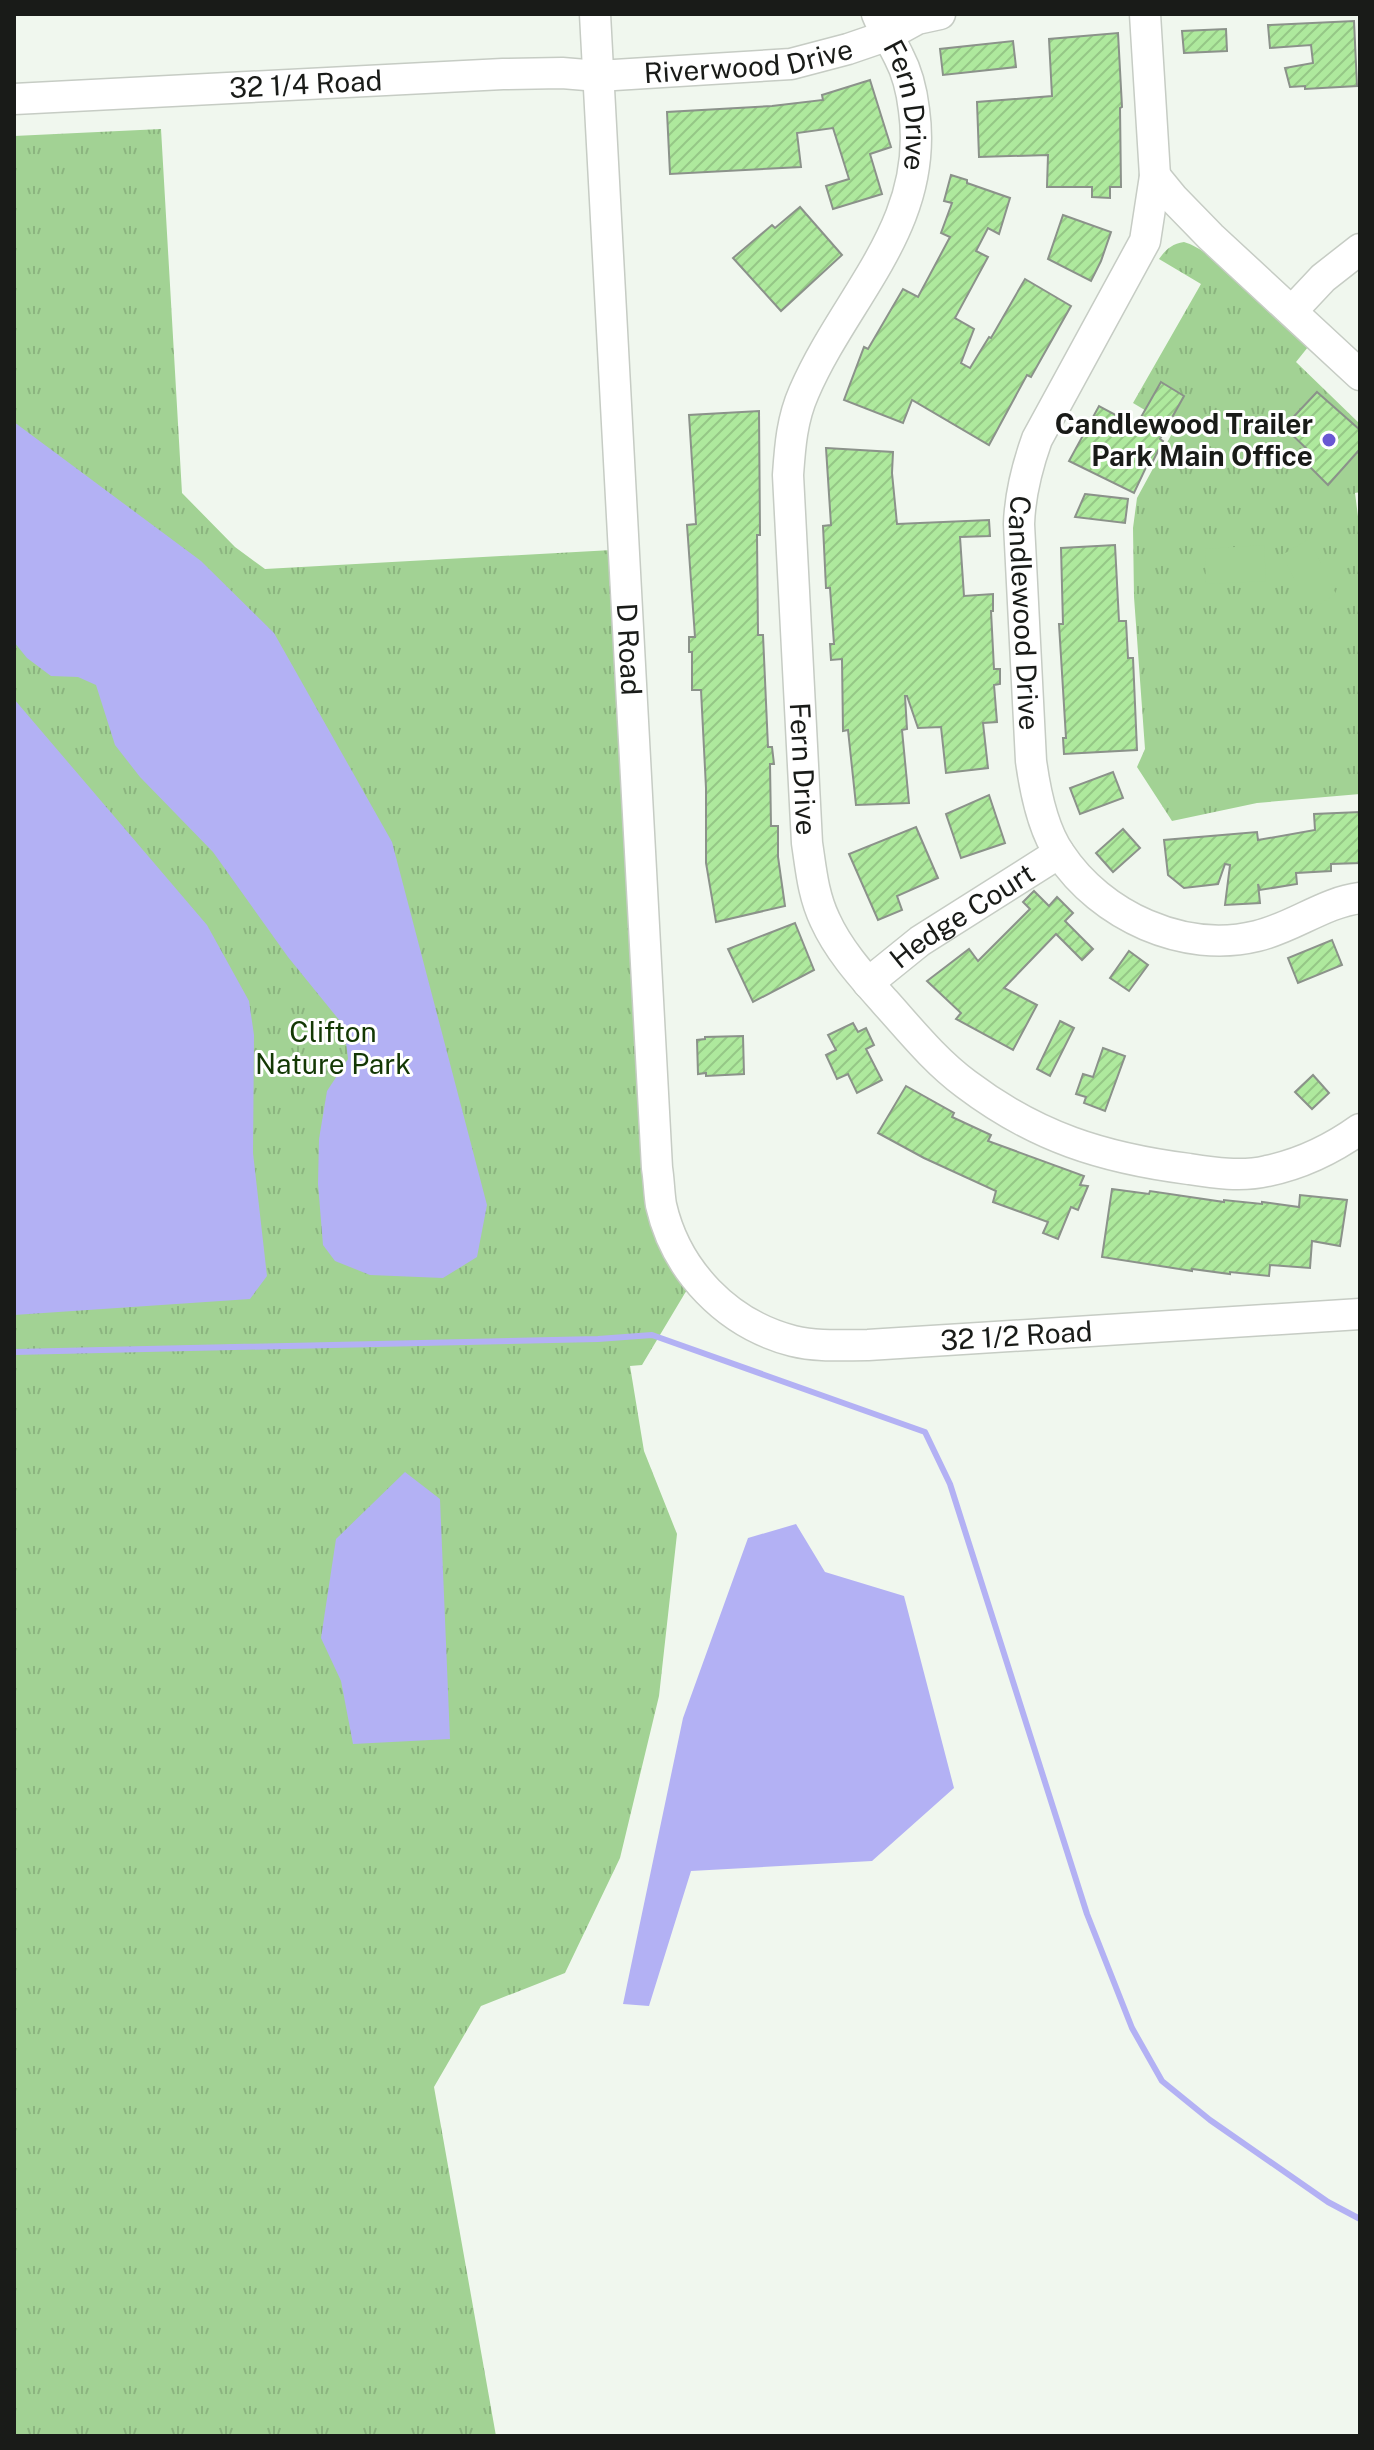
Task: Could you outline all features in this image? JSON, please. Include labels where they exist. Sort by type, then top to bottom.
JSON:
[{"type":"street","name":"D Road","points":[[595,14],[657,1168],[661,1205],[676,1248],[694,1278]]},
{"type":"street","name":"Riverwood Drive","points":[[598,76],[791,64],[848,49],[881,25],[940,14]]},
{"type":"street","name":"Candlewood Drive","points":[[1145,14],[1155,176],[1145,241],[1037,439],[1025,471],[1020,498],[1031,761],[1035,789],[1059,853],[1084,883],[1118,911],[1155,929],[1189,938],[1219,941],[1255,937],[1341,902],[1360,898]]},
{"type":"street","name":"Fern Drive","points":[[881,25],[899,57],[914,109],[916,157],[912,184],[893,235],[804,393],[792,430],[788,475],[807,843],[813,887],[824,919],[842,950],[868,983],[933,1056],[965,1083],[1020,1119],[1069,1142],[1106,1155],[1144,1163],[1241,1174],[1267,1172],[1320,1155],[1360,1129]]},
{"type":"street","name":"32 1/4 Road","points":[[14,99],[503,74],[598,76]]},
{"type":"street","points":[[1155,176],[1211,237],[1360,375]]},
{"type":"street","points":[[1292,311],[1323,278],[1360,249]]},
{"type":"street","name":"Hedge Court","points":[[868,983],[920,941],[1059,853]]},
{"type":"street","name":"32 1/2 Road","points":[[694,1278],[719,1303],[750,1324],[793,1341],[831,1345],[1360,1314]]},
{"type":"green space","name":"Clifton Nature Park","points":[[161,129],[182,493],[235,547],[265,569],[612,550],[657,1168],[694,1278],[642,1365],[630,1366],[644,1451],[677,1534],[659,1696],[620,1858],[565,1973],[481,2006],[434,2087],[496,2436],[14,2436],[14,136]]},
{"type":"green space","points":[[1184,242],[1198,248],[1231,273],[1308,347],[1296,362],[1360,424],[1360,492],[1355,493],[1360,532],[1360,794],[1257,803],[1172,821],[1137,767],[1145,749],[1134,597],[1133,528],[1137,498],[1175,428],[1133,403],[1201,284],[1159,259],[1164,252]]},
{"type":"green space","points":[[1309,539],[1336,594],[1310,610],[1282,555]]},
{"type":"green space","points":[[1264,545],[1266,581],[1206,584],[1205,549]]},
{"type":"water","points":[[14,422],[201,561],[274,633],[392,842],[487,1205],[477,1257],[443,1278],[370,1275],[335,1261],[323,1245],[318,1184],[319,1139],[327,1091],[348,1059],[344,1026],[288,957],[213,852],[140,777],[115,745],[96,685],[78,677],[51,676],[27,658],[14,642]]},
{"type":"water","points":[[14,699],[207,925],[249,1001],[254,1035],[253,1153],[267,1276],[250,1299],[14,1315]]},
{"type":"water","points":[[405,1472],[440,1499],[450,1739],[353,1744],[341,1681],[321,1638],[336,1539]]},
{"type":"water","points":[[796,1524],[825,1572],[904,1596],[954,1788],[872,1861],[691,1871],[649,2006],[623,2004],[683,1718],[748,1538]]},
{"type":"building","points":[[1354,21],[1357,86],[1290,87],[1285,68],[1313,63],[1311,45],[1270,48],[1268,25]]},
{"type":"building","points":[[1226,29],[1227,51],[1184,53],[1182,31]]},
{"type":"building","points":[[1118,33],[1122,107],[1121,187],[1110,187],[1110,198],[1092,197],[1092,187],[1047,187],[1048,155],[979,157],[977,102],[1052,96],[1049,39]]},
{"type":"building","points":[[1013,41],[1016,67],[943,75],[940,49]]},
{"type":"building","points":[[870,80],[891,147],[870,154],[882,194],[833,209],[826,186],[849,179],[833,128],[797,133],[801,167],[670,174],[667,112],[823,100],[822,95]]},
{"type":"building","points":[[951,175],[1010,198],[999,234],[988,228],[976,251],[988,257],[955,318],[974,329],[961,363],[970,368],[1025,279],[1071,306],[1031,377],[1027,375],[989,445],[912,400],[903,423],[844,400],[864,347],[868,349],[903,289],[918,297],[950,237],[941,233],[952,203],[944,201]]},
{"type":"building","points":[[800,207],[842,255],[781,311],[733,258],[772,225],[775,228]]},
{"type":"building","points":[[1063,215],[1111,232],[1091,281],[1048,259]]},
{"type":"building","points":[[1161,382],[1184,396],[1134,493],[1069,461],[1099,406],[1136,426]]},
{"type":"building","name":"Candlewood Trailer Park Main Office","points":[[1317,392],[1360,430],[1360,449],[1328,485],[1301,458],[1308,450],[1284,427]]},
{"type":"building","points":[[759,411],[758,635],[763,635],[768,747],[772,747],[774,764],[770,764],[771,826],[778,826],[778,857],[785,906],[716,922],[706,863],[701,690],[692,690],[692,652],[689,652],[689,637],[695,637],[687,525],[696,524],[689,415]]},
{"type":"building","points":[[826,448],[893,452],[897,524],[989,520],[990,536],[960,537],[964,596],[993,594],[994,669],[1000,669],[1000,684],[994,685],[997,722],[983,723],[988,768],[946,773],[941,727],[918,728],[905,696],[907,729],[902,730],[909,803],[856,805],[848,730],[843,731],[842,659],[831,660],[830,644],[834,644],[830,588],[826,588],[823,526],[831,525]]},
{"type":"building","points":[[1085,494],[1128,499],[1125,523],[1075,517]]},
{"type":"building","points":[[1115,545],[1119,621],[1126,621],[1128,658],[1133,658],[1137,750],[1064,754],[1063,738],[1066,738],[1059,624],[1063,624],[1061,548]]},
{"type":"building","points":[[1113,772],[1123,798],[1080,814],[1070,788]]},
{"type":"building","points":[[989,795],[1005,843],[961,858],[946,814]]},
{"type":"building","points":[[1360,812],[1360,863],[1331,864],[1331,871],[1296,873],[1297,884],[1260,890],[1258,884],[1260,903],[1225,905],[1230,865],[1225,864],[1218,884],[1184,888],[1168,875],[1164,840],[1257,832],[1258,840],[1315,830],[1314,814]]},
{"type":"building","points":[[916,827],[938,878],[897,896],[902,910],[878,920],[849,854]]},
{"type":"building","points":[[1123,829],[1140,848],[1113,872],[1096,853]]},
{"type":"building","points":[[1034,891],[1049,906],[1057,897],[1073,913],[1065,921],[1093,949],[1082,960],[1056,934],[1004,988],[1037,1005],[1013,1050],[956,1019],[961,1013],[927,981],[969,949],[978,961],[1030,909],[1023,902]]},
{"type":"building","points":[[795,923],[814,970],[753,1002],[728,949]]},
{"type":"building","points":[[1332,940],[1342,965],[1298,983],[1288,958]]},
{"type":"building","points":[[1129,951],[1148,965],[1129,991],[1110,978]]},
{"type":"building","points":[[1060,1021],[1074,1028],[1050,1076],[1037,1069]]},
{"type":"building","points":[[853,1023],[858,1032],[866,1028],[874,1045],[866,1049],[882,1080],[857,1093],[848,1074],[837,1079],[826,1055],[836,1050],[828,1035]]},
{"type":"building","points":[[743,1036],[744,1074],[698,1074],[697,1040]]},
{"type":"building","points":[[1103,1048],[1125,1056],[1105,1111],[1084,1103],[1086,1097],[1076,1094],[1083,1074],[1093,1077]]},
{"type":"building","points":[[1313,1075],[1329,1093],[1312,1109],[1295,1092]]},
{"type":"building","points":[[906,1086],[954,1113],[952,1117],[991,1135],[988,1141],[1084,1176],[1080,1185],[1088,1186],[1078,1210],[1071,1207],[1058,1239],[1043,1233],[1048,1222],[993,1202],[996,1191],[878,1133]]},
{"type":"building","points":[[1112,1189],[1299,1207],[1300,1195],[1347,1200],[1340,1246],[1312,1241],[1310,1268],[1270,1265],[1269,1276],[1192,1271],[1102,1257]]},
{"type":"waterway","points":[[14,1352],[598,1339],[652,1335],[925,1432],[950,1484],[1087,1914],[1132,2028],[1162,2081],[1210,2120],[1328,2202],[1360,2219]]},
{"type":"place","name":"Candlewood Trailer Park Main Office","points":[[1329,440]]}]
